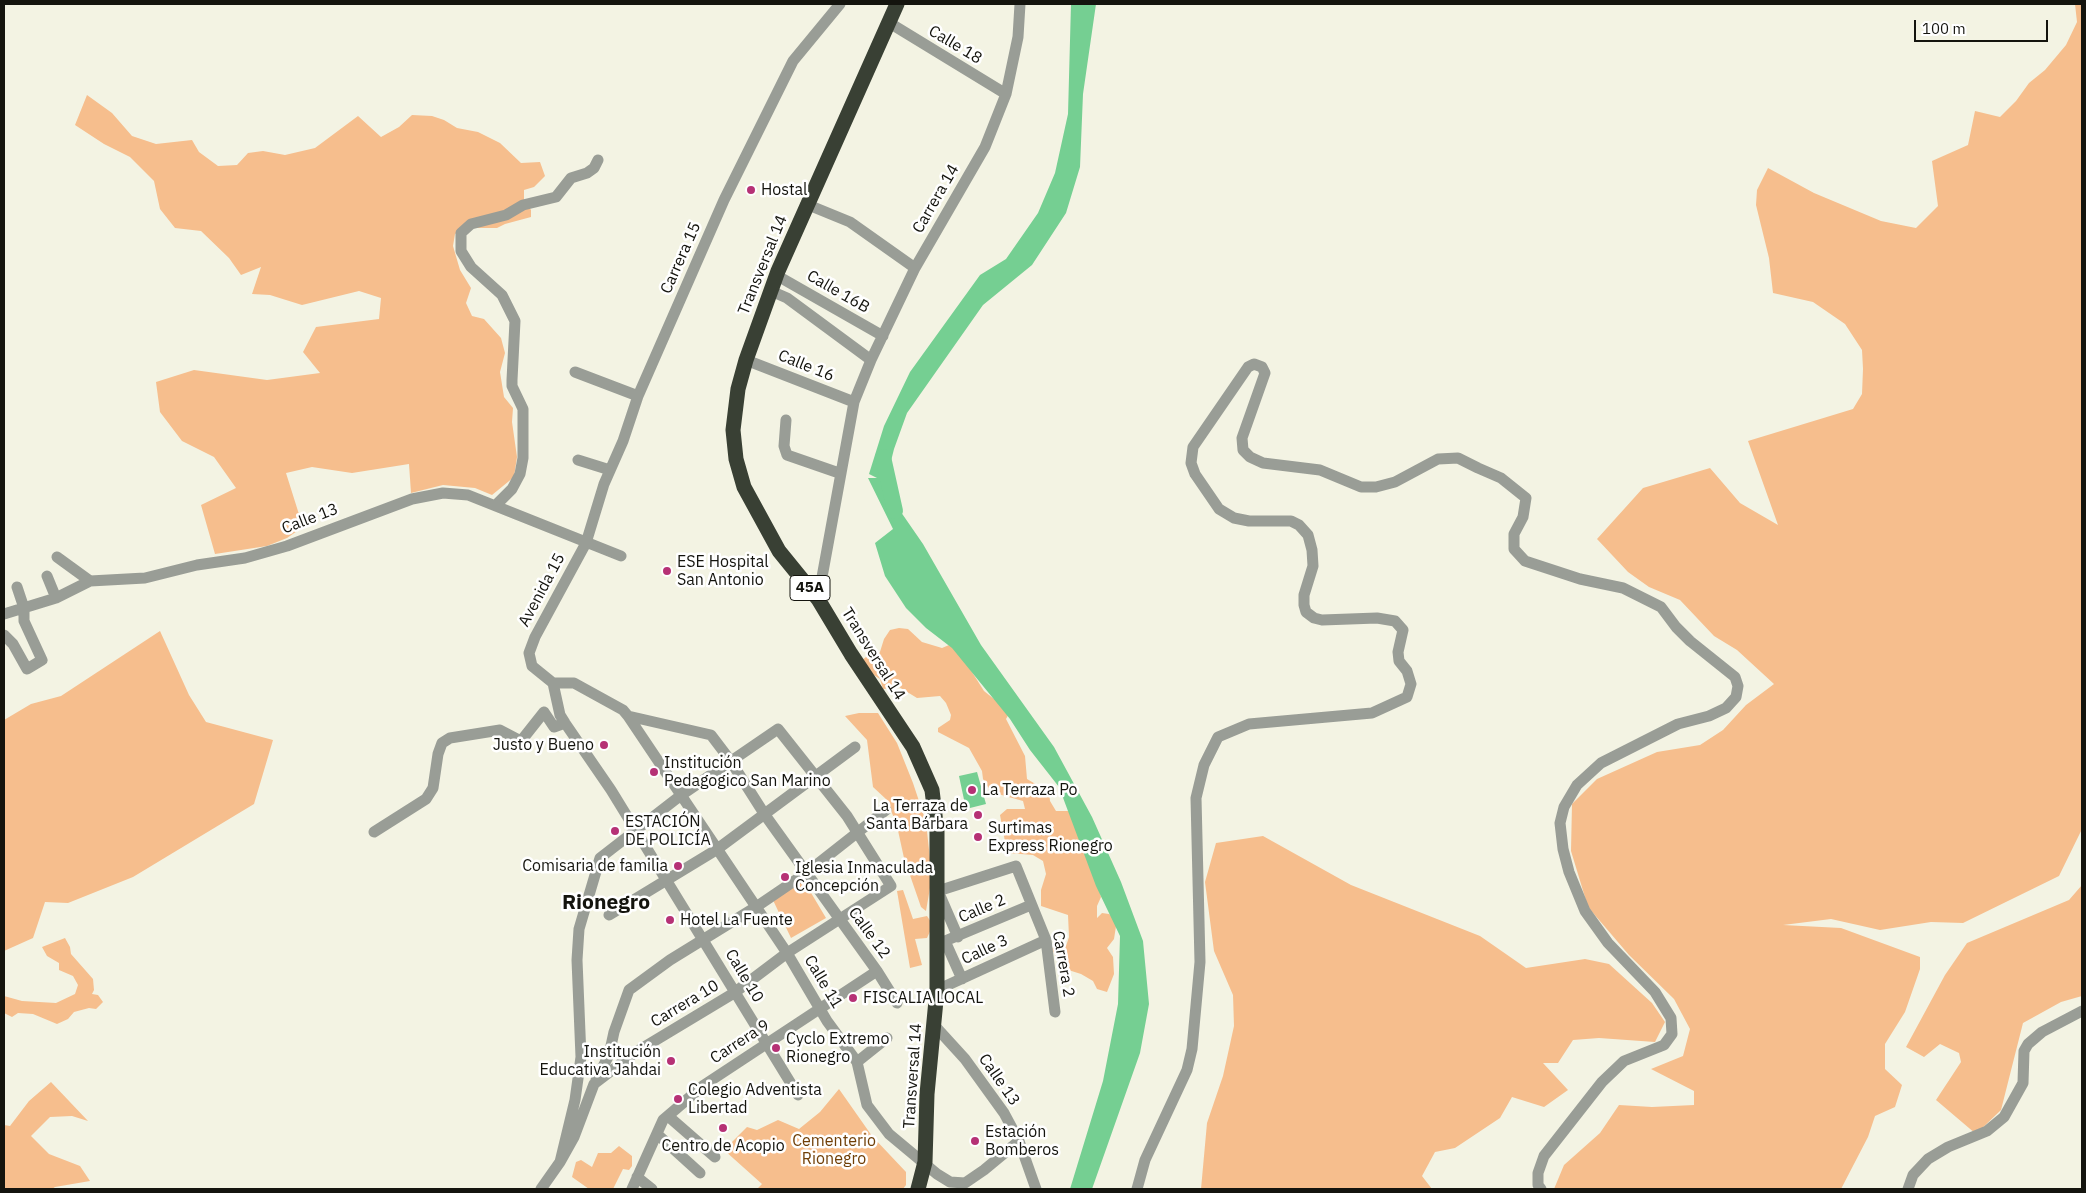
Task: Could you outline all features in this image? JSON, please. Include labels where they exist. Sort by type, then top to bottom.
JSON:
[{"type":"highway","name":"Transversal 14","points":[[897,4],[806,204],[776,275],[746,360],[738,389],[733,430],[736,460],[744,487],[779,551],[818,598],[851,654],[913,747],[932,790],[937,832],[937,990],[927,1094],[925,1162],[918,1189]]},
{"type":"street","name":"Carrera 15","points":[[586,544],[610,470],[623,441],[638,396],[724,200],[793,61],[840,4]]},
{"type":"street","name":"Carrera 14","points":[[818,598],[839,473],[854,402],[871,360],[915,268],[985,147],[1006,94],[1018,37],[1020,4]]},
{"type":"street","name":"Calle 18","points":[[888,22],[1006,94]]},
{"type":"street","points":[[496,505],[512,489],[520,474],[523,458],[523,409],[512,386],[515,322],[502,295],[471,266],[461,251],[461,233],[471,224],[506,215],[523,205],[556,197],[571,178],[594,168],[598,160]]},
{"type":"street","points":[[806,204],[850,222],[915,268]]},
{"type":"street","name":"Calle 16B","points":[[776,275],[883,336]]},
{"type":"street","points":[[770,291],[786,298],[871,360]]},
{"type":"street","name":"Calle 16","points":[[746,360],[854,402]]},
{"type":"street","points":[[1137,1189],[1145,1160],[1187,1070],[1192,1049],[1200,962],[1196,798],[1204,765],[1218,737],[1249,724],[1372,713],[1407,697],[1411,684],[1407,671],[1399,662],[1398,652],[1403,630],[1395,621],[1377,618],[1322,620],[1314,618],[1306,612],[1304,595],[1313,566],[1312,550],[1308,535],[1299,525],[1291,521],[1248,521],[1234,518],[1219,509],[1194,474],[1191,463],[1193,446],[1248,367],[1254,364],[1262,367],[1265,373],[1242,438],[1243,450],[1250,457],[1263,462],[1320,470],[1361,487],[1376,487],[1395,482],[1438,459],[1458,458],[1472,464],[1500,478],[1526,498],[1523,518],[1514,534],[1514,549],[1525,561],[1566,575],[1623,588],[1646,599],[1661,608],[1683,634],[1735,677],[1738,686],[1736,698],[1726,708],[1709,716],[1678,724],[1601,763],[1577,785],[1564,807],[1560,823],[1564,849],[1569,872],[1578,894],[1586,910],[1608,943],[1655,992],[1672,1018],[1672,1034],[1664,1045],[1624,1061],[1596,1090],[1544,1156],[1538,1173],[1538,1185],[1541,1189]]},
{"type":"street","points":[[575,372],[638,396]]},
{"type":"street","points":[[786,420],[784,446],[787,455],[839,473]]},
{"type":"street","points":[[578,460],[610,470]]},
{"type":"street","name":"Calle 13","points":[[4,614],[56,598],[90,581],[146,578],[197,564],[245,558],[287,546],[412,499],[443,493],[468,495],[496,505],[586,544],[621,556]]},
{"type":"street","name":"Avenida 15","points":[[553,683],[532,666],[529,653],[557,596],[586,544]]},
{"type":"street","points":[[57,557],[90,581]]},
{"type":"street","points":[[47,576],[56,598]]},
{"type":"street","points":[[4,635],[13,644],[27,669],[42,660],[24,621],[24,608],[16,587]]},
{"type":"street","points":[[553,683],[574,683],[623,710],[628,716]]},
{"type":"street","name":"Calle 10","points":[[553,683],[560,715],[565,724],[593,762],[635,832],[704,939],[734,993],[798,1095]]},
{"type":"street","name":"Calle 10","points":[[374,832],[426,799],[433,788],[438,754],[442,743],[450,738],[500,730],[521,741],[544,712],[554,727],[565,724]]},
{"type":"street","name":"Calle 12","points":[[628,716],[711,735],[730,760],[765,816],[877,971],[897,1003]]},
{"type":"street","name":"Calle 11","points":[[628,716],[716,850],[787,953],[827,1021],[857,1062],[867,1105],[889,1134],[925,1162],[937,1174],[950,1182],[965,1183],[1019,1141]]},
{"type":"street","points":[[560,1162],[575,1100],[581,1056],[577,960],[579,929],[598,862],[604,855],[680,796],[778,729],[858,831]]},
{"type":"street","points":[[609,914],[716,850],[765,816],[856,747]]},
{"type":"street","points":[[542,1189],[574,1136],[594,1084],[610,1056],[614,1032],[628,990],[806,873],[886,810]]},
{"type":"street","name":"Carrera 10","points":[[594,1084],[636,1052],[734,993],[787,953],[891,886],[858,831]]},
{"type":"street","name":"Carrera 2","points":[[938,890],[1016,866],[1046,940],[1055,1012]]},
{"type":"street","points":[[938,890],[958,937]]},
{"type":"street","name":"Calle 2","points":[[962,979],[945,941],[1032,905]]},
{"type":"street","name":"Calle 3","points":[[937,990],[1046,940]]},
{"type":"street","name":"Carrera 9","points":[[632,1189],[663,1120],[704,1085],[877,971]]},
{"type":"street","points":[[1908,1189],[1913,1175],[1928,1159],[1948,1147],[1987,1131],[2004,1118],[2023,1083],[2024,1051],[2028,1044],[2042,1032],[2082,1011]]},
{"type":"street","name":"Calle 13","points":[[934,1026],[965,1059],[1004,1113],[1019,1141],[1036,1189]]},
{"type":"street","points":[[857,1062],[887,1038]]},
{"type":"street","points":[[668,1116],[715,1157]]},
{"type":"street","points":[[657,1134],[700,1172]]},
{"type":"street","points":[[637,1177],[652,1189]]},
{"type":"green space","points":[[2075,4],[2082,4],[2082,829],[2059,876],[1963,923],[1931,922],[1880,930],[1831,919],[1783,925],[1841,928],[1920,957],[1920,969],[1905,1012],[1885,1044],[1885,1069],[1902,1085],[1895,1107],[1875,1116],[1868,1137],[1841,1189],[1554,1189],[1564,1165],[1600,1133],[1619,1105],[1652,1107],[1694,1105],[1694,1091],[1651,1069],[1683,1056],[1690,1029],[1674,999],[1629,955],[1588,907],[1571,851],[1572,804],[1597,779],[1657,752],[1700,745],[1723,730],[1746,705],[1774,684],[1737,650],[1714,636],[1680,600],[1649,587],[1628,572],[1597,539],[1643,488],[1710,468],[1740,503],[1778,525],[1748,441],[1853,409],[1862,394],[1863,369],[1862,350],[1845,324],[1813,302],[1773,293],[1769,258],[1756,205],[1757,190],[1768,168],[1814,193],[1881,221],[1916,228],[1938,206],[1932,161],[1968,145],[1975,111],[2000,117],[2016,101],[2029,83],[2045,70],[2066,45],[2077,22]]},
{"type":"green space","points":[[87,95],[112,113],[132,136],[156,144],[192,140],[199,152],[218,166],[237,165],[248,153],[263,151],[285,155],[315,148],[358,116],[381,137],[399,127],[412,115],[432,116],[444,120],[457,128],[478,132],[500,143],[521,163],[540,162],[545,176],[534,187],[524,190],[524,200],[531,210],[531,217],[497,228],[465,228],[455,234],[453,246],[460,270],[471,288],[466,303],[472,316],[484,319],[501,338],[505,353],[500,372],[504,397],[513,408],[512,422],[517,457],[514,477],[492,495],[475,488],[443,485],[411,493],[409,464],[352,473],[312,467],[286,473],[303,527],[287,538],[267,546],[215,554],[201,505],[236,488],[214,457],[182,441],[160,412],[156,382],[194,370],[267,380],[320,373],[303,352],[316,327],[379,319],[381,298],[359,291],[302,305],[270,295],[252,294],[261,267],[241,275],[229,258],[201,231],[175,228],[160,209],[154,181],[130,157],[104,144],[75,125]]},
{"type":"green space","points":[[908,629],[922,642],[942,648],[949,645],[958,650],[984,691],[994,699],[1002,697],[1010,712],[1006,719],[1025,756],[1027,779],[1049,792],[1050,801],[1056,811],[1068,811],[1079,817],[1101,897],[1097,906],[1097,918],[1102,913],[1109,914],[1117,920],[1114,939],[1107,948],[1113,957],[1114,974],[1107,992],[1097,989],[1093,981],[1081,974],[1062,968],[1052,949],[1056,944],[1066,946],[1069,937],[1068,915],[1041,906],[1041,890],[1046,874],[1043,861],[1033,855],[1009,853],[1006,847],[1000,815],[1007,809],[1025,809],[1023,801],[991,792],[969,748],[938,732],[938,728],[950,720],[951,715],[946,703],[940,696],[917,698],[899,687],[883,689],[880,679],[869,672],[860,662],[872,652],[879,655],[884,639],[890,630]]},
{"type":"green space","points":[[160,631],[189,695],[206,722],[273,740],[254,804],[133,877],[68,903],[45,902],[33,938],[4,951],[4,720],[31,704],[61,696]]},
{"type":"green space","points":[[859,713],[878,713],[897,743],[913,783],[926,822],[930,859],[930,888],[926,911],[921,907],[904,858],[897,826],[887,800],[873,787],[867,740],[845,716]]},
{"type":"green space","points":[[1263,836],[1351,885],[1480,936],[1526,968],[1585,959],[1609,964],[1652,1003],[1665,1022],[1655,1042],[1599,1038],[1573,1040],[1558,1063],[1543,1063],[1568,1090],[1544,1107],[1512,1097],[1500,1118],[1455,1148],[1435,1152],[1422,1176],[1432,1189],[1201,1189],[1207,1123],[1223,1076],[1234,1026],[1233,995],[1214,951],[1205,882],[1216,843]]},
{"type":"green space","points":[[801,876],[826,918],[791,938],[772,898]]},
{"type":"green space","points":[[2082,885],[2082,996],[2061,1002],[2023,1023],[2001,1110],[1976,1134],[1936,1100],[1961,1062],[1959,1053],[1940,1044],[1924,1057],[1906,1047],[1945,975],[1967,943],[2069,900]]},
{"type":"green space","points":[[903,890],[913,919],[927,916],[933,925],[927,938],[915,939],[922,965],[910,968],[897,891]]},
{"type":"green space","points":[[65,938],[70,947],[71,954],[93,979],[94,990],[92,994],[98,995],[103,1002],[96,1009],[89,1008],[74,1012],[68,1019],[57,1024],[33,1014],[18,1013],[12,1017],[4,1013],[4,996],[22,1001],[56,1003],[75,994],[78,985],[73,976],[59,970],[59,963],[47,956],[42,947]]},
{"type":"green space","points":[[51,1082],[88,1121],[72,1116],[50,1117],[31,1136],[49,1154],[80,1166],[90,1181],[52,1189],[4,1189],[4,1125],[10,1126],[29,1101]]},
{"type":"green space","name":"Cementerio Rionegro","points":[[839,1089],[872,1136],[906,1172],[906,1185],[903,1189],[757,1189],[762,1184],[724,1150],[747,1127],[757,1130],[778,1120],[799,1129],[820,1112]]},
{"type":"green space","points":[[619,1146],[632,1156],[632,1166],[629,1170],[623,1169],[613,1189],[589,1189],[572,1177],[576,1162],[581,1160],[592,1167],[598,1153],[611,1153]]},
{"type":"shaded area","points":[[1071,4],[1096,4],[1083,94],[1080,167],[1066,213],[1032,265],[983,305],[907,413],[894,449],[886,481],[894,502],[923,544],[981,645],[1054,747],[1092,817],[1121,882],[1143,941],[1149,1004],[1140,1053],[1092,1189],[1070,1189],[1103,1081],[1118,1004],[1120,936],[1096,886],[1059,787],[1030,750],[1010,719],[952,648],[926,628],[906,608],[885,576],[875,543],[893,529],[868,478],[877,478],[869,474],[884,426],[910,372],[980,275],[1006,259],[1038,213],[1055,173],[1068,114]]},
{"type":"shaded area","name":"La Terraza Po","points":[[977,772],[986,804],[966,809],[959,776]]},
{"type":"waterway","points":[[883,457],[895,511]]},
{"type":"place","name":"Hostal","points":[[751,190]]},
{"type":"place","name":"ESE Hospital San Antonio","points":[[667,571]]},
{"type":"place","name":"Justo y Bueno","points":[[604,745]]},
{"type":"place","name":"Institución Pedagogico San Marino","points":[[654,772]]},
{"type":"place","name":"La Terraza Po","points":[[972,790]]},
{"type":"place","name":"La Terraza de Santa Bárbara","points":[[978,815]]},
{"type":"place","name":"ESTACIÓN DE POLICÍA","points":[[615,831]]},
{"type":"place","name":"Surtimas Express Rionegro","points":[[978,837]]},
{"type":"place","name":"Comisaria de familia","points":[[678,866]]},
{"type":"place","name":"Iglesia Inmaculada Concepción","points":[[785,877]]},
{"type":"place","name":"Hotel La Fuente","points":[[670,920]]},
{"type":"place","name":"FISCALIA LOCAL","points":[[853,998]]},
{"type":"place","name":"Cyclo Extremo Rionegro","points":[[776,1048]]},
{"type":"place","name":"Institución Educativa Jahdai","points":[[671,1061]]},
{"type":"place","name":"Colegio Adventista Libertad","points":[[678,1099]]},
{"type":"place","name":"Centro de Acopio","points":[[723,1128]]},
{"type":"place","name":"Estación Bomberos","points":[[975,1141]]},
{"type":"district","name":"Rionegro","points":[[606,903]]}]
